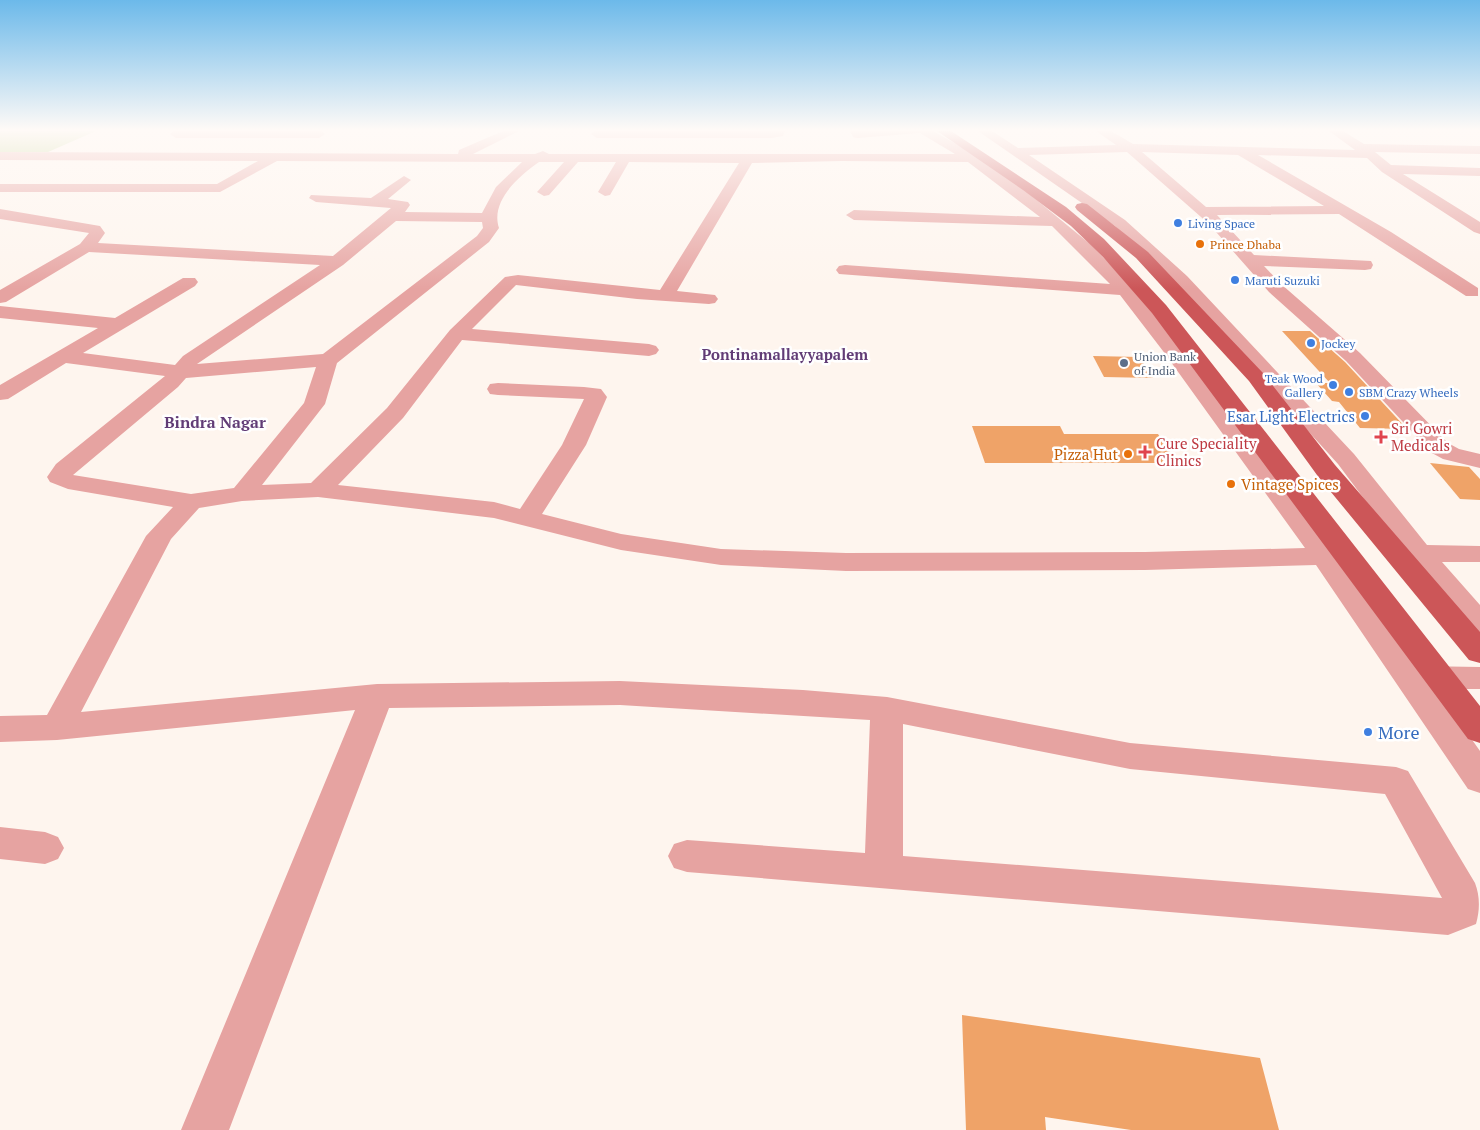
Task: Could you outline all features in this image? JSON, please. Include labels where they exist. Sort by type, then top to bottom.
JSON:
[{"type":"main road","points":[[1021,184],[1076,223],[1114,259],[1159,309],[1424,677],[1477,722]]},
{"type":"main road","points":[[1050,184],[1142,255],[1256,377],[1326,470],[1406,552],[1480,652]]},
{"type":"street","points":[[0,188],[220,188],[227,184]]},
{"type":"street","points":[[375,202],[399,184]]},
{"type":"street","points":[[242,494],[314,404],[328,360],[483,239],[491,228],[488,218],[493,204],[508,184]]},
{"type":"street","points":[[544,192],[551,184]]},
{"type":"street","points":[[605,192],[610,184]]},
{"type":"street","points":[[665,296],[733,184]]},
{"type":"street","points":[[1005,184],[1055,222],[1125,290],[1324,556],[1424,677],[1438,717],[1480,779]]},
{"type":"street","points":[[1059,184],[1120,223],[1181,280],[1346,459],[1406,552],[1480,624]]},
{"type":"street","points":[[1171,184],[1202,211],[1293,305],[1352,357],[1440,448],[1451,454],[1480,461]]},
{"type":"street","points":[[1297,184],[1385,235],[1449,278],[1476,285]]},
{"type":"street","points":[[1411,184],[1480,229]]},
{"type":"street","points":[[316,198],[403,205],[337,261],[206,347],[190,360],[171,383],[65,469],[59,477],[68,482],[191,502],[242,494],[318,490],[494,510],[621,542],[721,557],[846,562],[1105,562],[1324,556]]},
{"type":"street","points":[[1202,211],[1341,210]]},
{"type":"street","points":[[0,214],[94,229],[97,233],[86,247],[0,298]]},
{"type":"street","points":[[854,215],[1055,222]]},
{"type":"street","points":[[392,216],[488,218]]},
{"type":"street","points":[[86,247],[337,261]]},
{"type":"street","points":[[1250,260],[1365,265]]},
{"type":"street","points":[[845,270],[1125,290]]},
{"type":"street","points":[[318,490],[395,413],[457,334],[511,281],[529,281],[709,299]]},
{"type":"street","points":[[0,394],[188,282]]},
{"type":"street","points":[[0,283],[22,284]]},
{"type":"street","points":[[0,312],[119,324]]},
{"type":"street","points":[[457,334],[569,345],[649,350]]},
{"type":"street","points":[[64,357],[180,372],[281,362],[328,360]]},
{"type":"street","points":[[0,378],[24,381]]},
{"type":"street","points":[[498,389],[584,393],[593,394],[596,397],[574,445],[527,518]]},
{"type":"street","points":[[57,727],[158,536],[191,502]]},
{"type":"street","points":[[1406,552],[1480,554]]},
{"type":"street","points":[[1424,677],[1480,678]]},
{"type":"street","points":[[0,730],[57,727],[377,696],[620,693],[802,702],[887,709],[1130,756],[1396,781],[1461,895],[1462,911],[1448,917],[687,856]]},
{"type":"street","points":[[205,1130],[377,696]]},
{"type":"street","points":[[884,872],[887,709]]},
{"type":"street","points":[[1438,717],[1477,722]]},
{"type":"street","points":[[0,843],[45,848]]},
{"type":"building","points":[[1282,331],[1310,331],[1345,362],[1407,429],[1360,428],[1339,402],[1332,401],[1316,383],[1330,383]]},
{"type":"building","points":[[1093,356],[1140,357],[1153,378],[1104,377]]},
{"type":"building","points":[[972,426],[1060,426],[1064,434],[1158,434],[1177,463],[985,463]]},
{"type":"building","points":[[1430,463],[1469,467],[1480,479],[1480,500],[1460,499]]},
{"type":"building","points":[[962,1015],[1260,1058],[1279,1130],[1131,1130],[1045,1117],[1046,1130],[966,1130]]},
{"type":"place","name":"Living Space","points":[[1178,223]]},
{"type":"place","name":"Prince Dhaba","points":[[1200,244]]},
{"type":"place","name":"Maruti Suzuki","points":[[1235,280]]},
{"type":"place","name":"Jockey","points":[[1311,343]]},
{"type":"place","name":"Union Bank of India","points":[[1124,363]]},
{"type":"place","name":"Teak Wood Gallery","points":[[1333,385]]},
{"type":"place","name":"SBM Crazy Wheels","points":[[1349,392]]},
{"type":"place","name":"Esar Light Electrics","points":[[1365,416]]},
{"type":"place","name":"Sri Gowri Medicals","points":[[1381,437]]},
{"type":"place","name":"Cure Speciality Clinics","points":[[1145,452]]},
{"type":"place","name":"Pizza Hut","points":[[1128,454]]},
{"type":"place","name":"Vintage Spices","points":[[1231,484]]},
{"type":"place","name":"More","points":[[1368,732]]},
{"type":"district","name":"Pontinamallayyapalem","points":[[785,354]]},
{"type":"district","name":"Bindra Nagar","points":[[215,422]]}]
